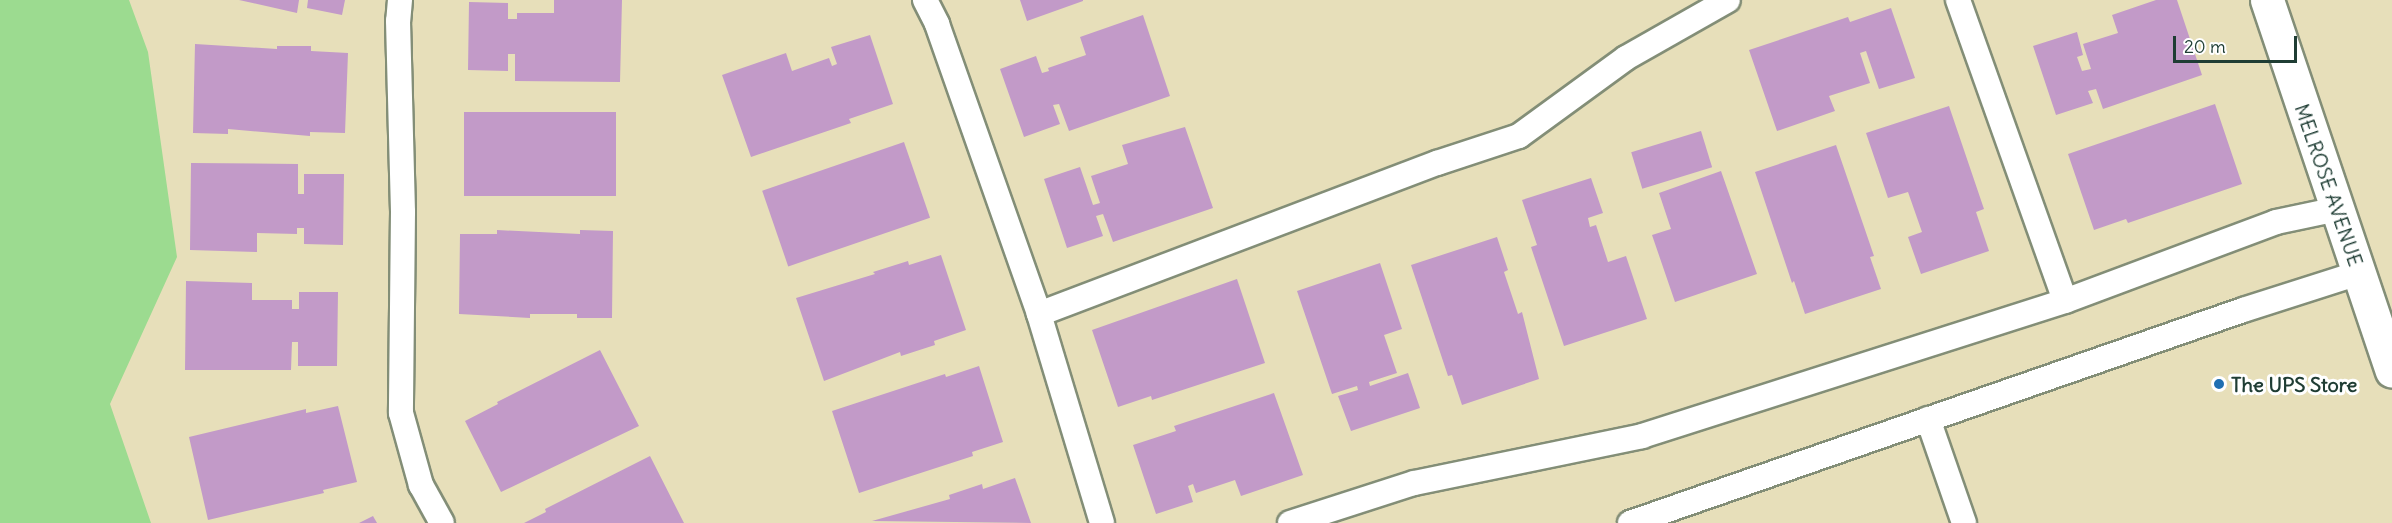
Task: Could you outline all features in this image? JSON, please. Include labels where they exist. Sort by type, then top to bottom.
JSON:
[{"type":"street","name":"MELROSE AVENUE","points":[[2267,0],[2391,362]]},
{"type":"lane","points":[[400,0],[398,21],[403,212],[401,412],[421,485],[442,523]]},
{"type":"lane","points":[[925,0],[936,24],[1039,314],[1102,523]]},
{"type":"lane","points":[[1039,314],[1437,163],[1519,136],[1626,58],[1728,0]]},
{"type":"lane","points":[[1958,0],[2065,301]]},
{"type":"lane","points":[[1290,523],[1414,483],[1642,436],[2065,301],[2276,222],[2338,209]]},
{"type":"lane","points":[[1630,523],[2243,310],[2359,273]]},
{"type":"lane","points":[[1928,419],[1964,523]]},
{"type":"green space","points":[[0,0],[129,0],[148,52],[177,257],[110,404],[151,523],[0,523]]},
{"type":"building","points":[[239,0],[299,0],[297,13]]},
{"type":"building","points":[[308,0],[345,0],[342,15],[307,8]]},
{"type":"building","points":[[554,0],[622,0],[620,82],[515,81],[515,54],[508,54],[508,71],[468,70],[469,2],[508,3],[508,19],[517,19],[517,13],[554,13]]},
{"type":"building","points":[[1020,0],[1083,0],[1083,1],[1027,21]]},
{"type":"building","points":[[2156,0],[2177,0],[2202,75],[2103,109],[2096,89],[2088,91],[2093,103],[2056,115],[2033,46],[2077,32],[2083,55],[2077,57],[2082,71],[2091,69],[2083,44],[2118,33],[2112,15]]},
{"type":"building","points":[[1891,8],[1915,78],[1879,89],[1866,51],[1860,53],[1870,83],[1829,96],[1835,111],[1777,131],[1749,50],[1848,17],[1850,22]]},
{"type":"building","points":[[1143,15],[1170,96],[1069,131],[1059,104],[1053,105],[1060,124],[1024,137],[1000,69],[1036,56],[1042,73],[1049,71],[1048,68],[1086,55],[1080,37]]},
{"type":"building","points":[[870,35],[893,104],[849,119],[851,123],[751,157],[722,75],[786,53],[792,71],[829,58],[832,66],[837,64],[831,47]]},
{"type":"building","points":[[195,44],[277,49],[277,46],[311,46],[311,51],[348,53],[345,133],[310,132],[310,136],[228,129],[228,134],[193,133]]},
{"type":"building","points":[[2215,104],[2242,184],[2128,223],[2126,219],[2094,230],[2068,154]]},
{"type":"building","points":[[1949,106],[1984,209],[1976,212],[1989,251],[1921,274],[1908,237],[1922,232],[1908,192],[1888,198],[1866,133]]},
{"type":"building","points":[[464,112],[616,112],[616,196],[464,196]]},
{"type":"building","points":[[1185,127],[1213,208],[1113,242],[1103,214],[1096,216],[1103,236],[1067,248],[1044,179],[1080,167],[1093,205],[1100,203],[1091,176],[1128,164],[1122,145]]},
{"type":"building","points":[[1701,131],[1712,167],[1642,189],[1631,152]]},
{"type":"building","points":[[904,142],[930,218],[788,266],[762,191]]},
{"type":"building","points":[[1836,145],[1874,256],[1870,257],[1881,289],[1805,314],[1794,281],[1792,283],[1755,172]]},
{"type":"building","points":[[191,163],[298,164],[298,194],[304,194],[304,174],[344,174],[343,245],[304,244],[304,228],[297,228],[297,234],[257,233],[257,252],[190,250]]},
{"type":"building","points":[[1721,171],[1757,274],[1675,302],[1652,235],[1671,229],[1659,193]]},
{"type":"building","points":[[1591,178],[1603,213],[1588,218],[1590,227],[1596,225],[1608,262],[1626,256],[1647,319],[1564,346],[1531,247],[1537,245],[1522,200]]},
{"type":"building","points":[[497,230],[580,234],[580,230],[613,231],[612,318],[577,318],[577,314],[530,314],[530,318],[459,314],[460,234],[497,234]]},
{"type":"building","points":[[1497,237],[1508,270],[1504,272],[1518,314],[1522,312],[1539,379],[1462,405],[1452,375],[1448,376],[1411,265]]},
{"type":"building","points":[[941,255],[966,330],[934,341],[935,345],[901,356],[900,352],[824,381],[796,298],[875,274],[873,272],[908,261],[909,265]]},
{"type":"building","points":[[1380,263],[1402,329],[1384,335],[1397,373],[1369,382],[1370,386],[1408,373],[1420,408],[1351,431],[1338,396],[1358,390],[1357,386],[1332,394],[1297,291]]},
{"type":"building","points":[[1237,279],[1265,363],[1152,400],[1151,396],[1118,407],[1092,330]]},
{"type":"building","points":[[186,281],[252,283],[252,300],[292,300],[292,309],[299,309],[299,292],[338,292],[337,366],[298,366],[298,342],[292,342],[291,370],[185,370]]},
{"type":"building","points":[[600,350],[639,426],[501,492],[465,421],[498,404],[497,402]]},
{"type":"building","points":[[979,366],[1003,442],[972,452],[973,456],[859,493],[832,411],[945,374],[946,377]]},
{"type":"building","points":[[1274,393],[1303,475],[1241,496],[1235,480],[1196,493],[1193,484],[1188,486],[1193,502],[1156,514],[1133,445],[1176,431],[1174,426]]},
{"type":"building","points":[[338,406],[357,482],[323,490],[324,493],[208,520],[189,437],[306,409],[306,413]]},
{"type":"building","points":[[650,456],[684,523],[524,523],[546,512],[545,509]]},
{"type":"building","points":[[1015,478],[1031,523],[872,521],[950,499],[949,495],[982,484],[983,489]]},
{"type":"building","points":[[373,516],[377,523],[359,523]]},
{"type":"place","name":"The UPS Store","points":[[2219,384]]}]
